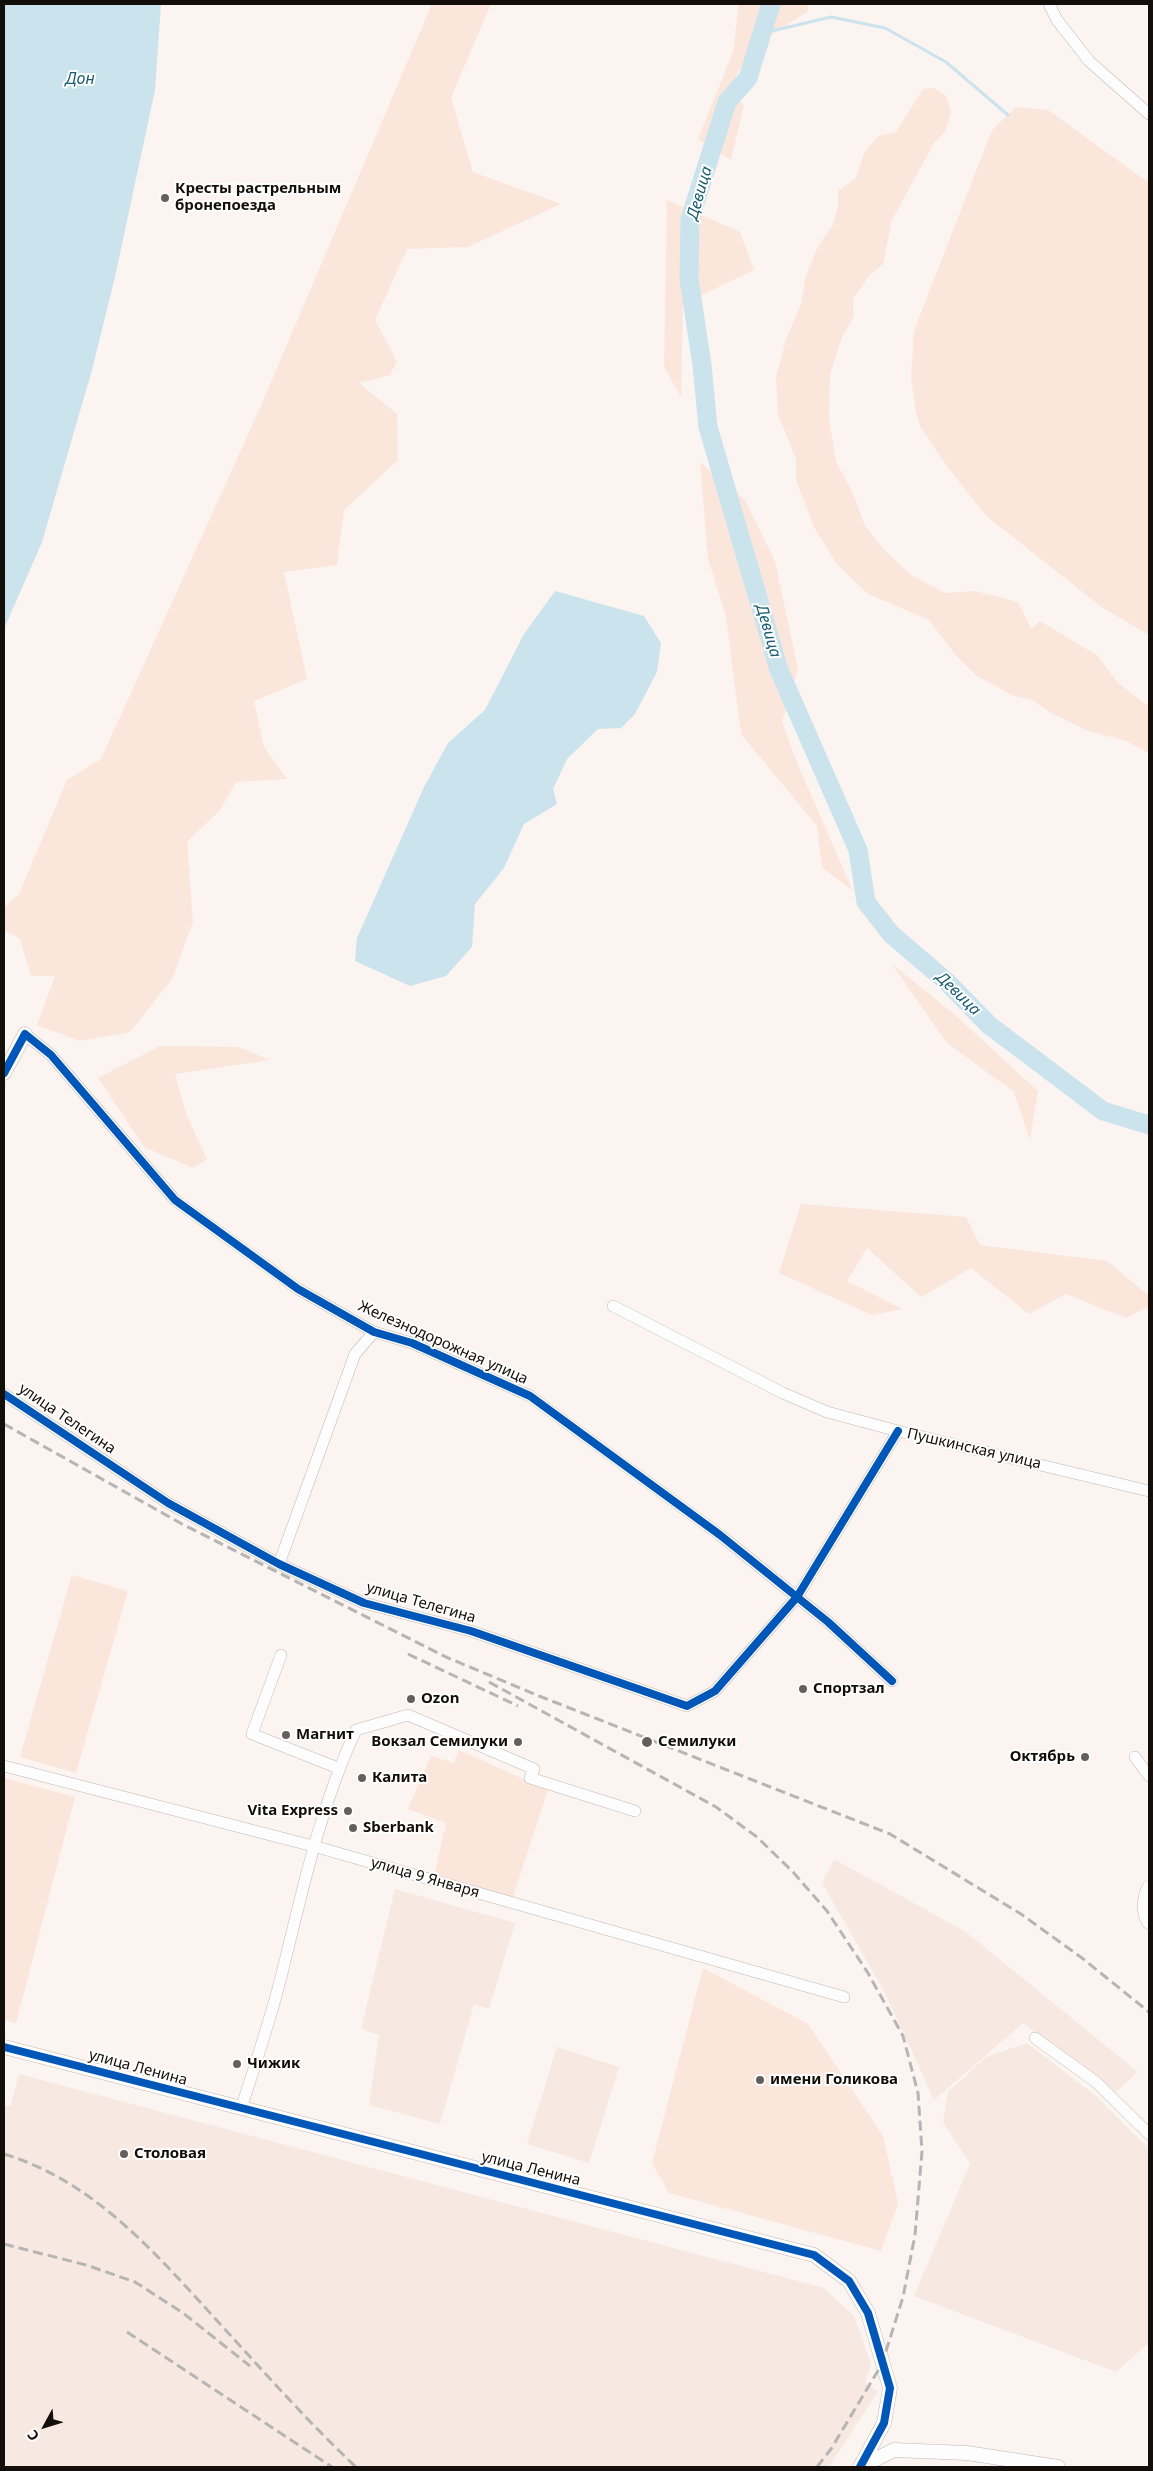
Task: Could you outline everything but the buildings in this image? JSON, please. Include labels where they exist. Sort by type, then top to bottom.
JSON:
[{"type":"street","points":[[1050,4],[1057,20],[1089,61],[1149,114]]},
{"type":"street","points":[[4,1073],[25,1034]]},
{"type":"street","name":"Железнодорожная улица","points":[[25,1034],[51,1055],[174,1200],[298,1289],[374,1332],[412,1343],[530,1396],[720,1535],[797,1597],[892,1681]]},
{"type":"street","name":"Пушкинская улица","points":[[613,1306],[792,1397],[827,1412],[898,1431],[1149,1490]]},
{"type":"street","points":[[279,1564],[355,1354],[374,1332]]},
{"type":"street","name":"улица Телегина","points":[[4,1394],[168,1503],[279,1564],[364,1603],[471,1631],[687,1706],[716,1691],[797,1597],[898,1431]]},
{"type":"street","points":[[281,1655],[252,1734],[338,1768]]},
{"type":"street","points":[[241,2109],[278,1988],[314,1846],[338,1768],[356,1730],[408,1715],[534,1769],[530,1778],[635,1811]]},
{"type":"street","points":[[1135,1757],[1149,1776]]},
{"type":"street","name":"улица 9 Января","points":[[4,1766],[314,1846],[844,1997]]},
{"type":"street","points":[[1149,1888],[1145,1904],[1146,1916],[1149,1922]]},
{"type":"street","points":[[1035,2038],[1096,2082],[1149,2134]]},
{"type":"street","name":"улица Ленина","points":[[4,2048],[814,2255],[849,2281],[868,2313],[890,2388],[884,2423],[860,2467]]},
{"type":"street","points":[[860,2467],[894,2450],[968,2454],[1058,2467]]},
{"type":"shaded area","points":[[432,4],[491,4],[451,98],[473,172],[561,204],[468,247],[407,249],[375,320],[397,361],[390,375],[359,383],[397,414],[398,460],[344,510],[337,565],[284,572],[307,679],[254,701],[264,747],[287,779],[236,782],[220,810],[187,842],[193,922],[172,979],[130,1032],[80,1041],[37,1025],[55,976],[31,976],[20,939],[4,930],[4,908],[19,894],[67,780],[101,759],[260,408]]},
{"type":"shaded area","points":[[739,4],[808,4],[808,11],[750,49],[729,90],[744,105],[731,160],[698,139],[733,52]]},
{"type":"shaded area","points":[[934,88],[946,96],[951,112],[945,132],[934,143],[892,220],[883,264],[869,276],[853,299],[853,318],[842,337],[830,374],[829,419],[836,462],[853,493],[865,526],[885,551],[911,575],[945,593],[975,591],[1018,602],[1031,629],[1040,621],[1098,656],[1117,682],[1149,707],[1149,753],[1126,741],[1086,730],[1051,713],[1031,699],[1014,696],[977,676],[957,657],[929,620],[868,594],[836,563],[814,527],[796,480],[796,459],[778,414],[776,377],[786,340],[802,301],[805,279],[818,246],[833,225],[838,206],[838,191],[856,178],[864,153],[878,136],[895,133],[923,89]]},
{"type":"shaded area","points":[[1016,107],[1048,110],[1149,183],[1149,635],[1103,608],[986,516],[946,465],[920,426],[916,411],[911,378],[914,331],[993,129]]},
{"type":"shaded area","points":[[667,200],[740,232],[754,270],[683,304],[681,397],[664,367]]},
{"type":"shaded area","points":[[700,462],[745,500],[775,561],[798,669],[782,722],[798,765],[853,891],[822,867],[817,826],[741,734],[726,616],[708,559]]},
{"type":"shaded area","points":[[892,964],[954,1014],[1038,1091],[1030,1140],[1014,1092],[946,1042]]},
{"type":"shaded area","points":[[160,1046],[238,1047],[270,1060],[175,1074],[187,1116],[207,1159],[193,1168],[144,1147],[98,1078]]},
{"type":"shaded area","points":[[801,1204],[966,1217],[980,1245],[1107,1261],[1149,1296],[1149,1306],[1126,1318],[1066,1294],[1029,1314],[971,1268],[921,1297],[867,1248],[847,1281],[902,1309],[872,1315],[779,1273]]},
{"type":"shaded area","points":[[72,1575],[128,1591],[76,1773],[20,1757]]},
{"type":"shaded area","points":[[459,1750],[548,1790],[513,1897],[434,1876],[446,1823],[408,1809],[431,1756],[454,1763]]},
{"type":"shaded area","points":[[4,1778],[75,1797],[16,2023],[4,2020]]},
{"type":"shaded area","points":[[834,1859],[966,1932],[1138,2072],[1115,2093],[1023,2023],[934,2100],[885,1993],[822,1883]]},
{"type":"shaded area","points":[[395,1889],[515,1923],[489,2009],[474,2004],[440,2124],[369,2105],[379,2035],[361,2029]]},
{"type":"shaded area","name":"имени Голикова","points":[[703,1968],[808,2024],[883,2136],[898,2203],[881,2251],[669,2193],[652,2163]]},
{"type":"shaded area","points":[[1027,2043],[1097,2097],[1149,2149],[1149,2343],[1116,2372],[914,2296],[970,2164],[943,2122],[948,2092],[986,2057]]},
{"type":"shaded area","points":[[557,2047],[619,2067],[589,2163],[527,2144]]},
{"type":"shaded area","points":[[19,2074],[824,2288],[854,2316],[871,2364],[865,2383],[878,2391],[829,2467],[4,2467],[4,2107],[11,2105]]},
{"type":"water","name":"Дон","points":[[4,4],[161,4],[155,90],[115,277],[92,370],[42,542],[4,629]]},
{"type":"water","points":[[555,591],[644,616],[661,643],[657,672],[635,714],[621,728],[598,729],[567,759],[553,789],[557,804],[524,824],[504,868],[475,904],[472,947],[446,976],[410,986],[355,961],[357,938],[424,787],[448,743],[485,710],[524,634]]},
{"type":"waterway","name":"Девица","points":[[771,4],[748,78],[727,102],[690,219],[689,279],[702,365],[708,427],[779,670],[858,850],[866,902],[891,934],[946,981],[989,1025],[1103,1111],[1149,1125]]},
{"type":"waterway","points":[[763,33],[831,17],[885,28],[946,62],[1008,115]]},
{"type":"railway","points":[[4,1424],[182,1524],[446,1657],[539,1696],[890,1834],[1021,1914],[1082,1958],[1149,2012]]},
{"type":"railway","points":[[408,1654],[518,1706]]},
{"type":"railway","points":[[489,1682],[716,1807],[757,1837],[793,1872],[827,1911],[868,1973],[903,2036],[918,2093],[922,2151],[915,2235],[903,2297],[882,2364],[831,2449],[817,2467]]},
{"type":"railway","points":[[4,2154],[37,2167],[68,2183],[96,2202],[123,2224],[173,2273],[287,2397],[356,2467]]},
{"type":"railway","points":[[4,2244],[86,2265],[135,2282],[183,2313],[250,2366]]},
{"type":"railway","points":[[127,2332],[332,2467]]},
{"type":"cycle path","points":[[4,1073],[25,1034],[51,1055],[175,1200],[298,1289],[374,1332],[412,1343],[530,1396],[720,1535],[828,1622],[892,1681]]},
{"type":"cycle path","points":[[4,1394],[168,1503],[279,1564],[364,1603],[471,1631],[687,1706],[715,1691],[797,1597],[898,1431]]},
{"type":"cycle path","points":[[4,2047],[814,2255],[849,2281],[868,2313],[890,2388],[884,2423],[860,2467]]},
{"type":"place","name":"Кресты растрельным бронепоезда","points":[[165,198]]},
{"type":"place","name":"Спортзал","points":[[803,1689]]},
{"type":"place","name":"Ozon","points":[[411,1699]]},
{"type":"place","name":"Магнит","points":[[286,1735]]},
{"type":"place","name":"Вокзал Семилуки","points":[[518,1742]]},
{"type":"place","name":"Семилуки","points":[[647,1742]]},
{"type":"place","name":"Октябрь","points":[[1085,1757]]},
{"type":"place","name":"Калита","points":[[362,1778]]},
{"type":"place","name":"Vita Express","points":[[348,1811]]},
{"type":"place","name":"Sberbank","points":[[353,1828]]},
{"type":"place","name":"Чижик","points":[[237,2064]]},
{"type":"place","name":"имени Голикова","points":[[760,2080]]},
{"type":"place","name":"Столовая","points":[[124,2154]]}]
